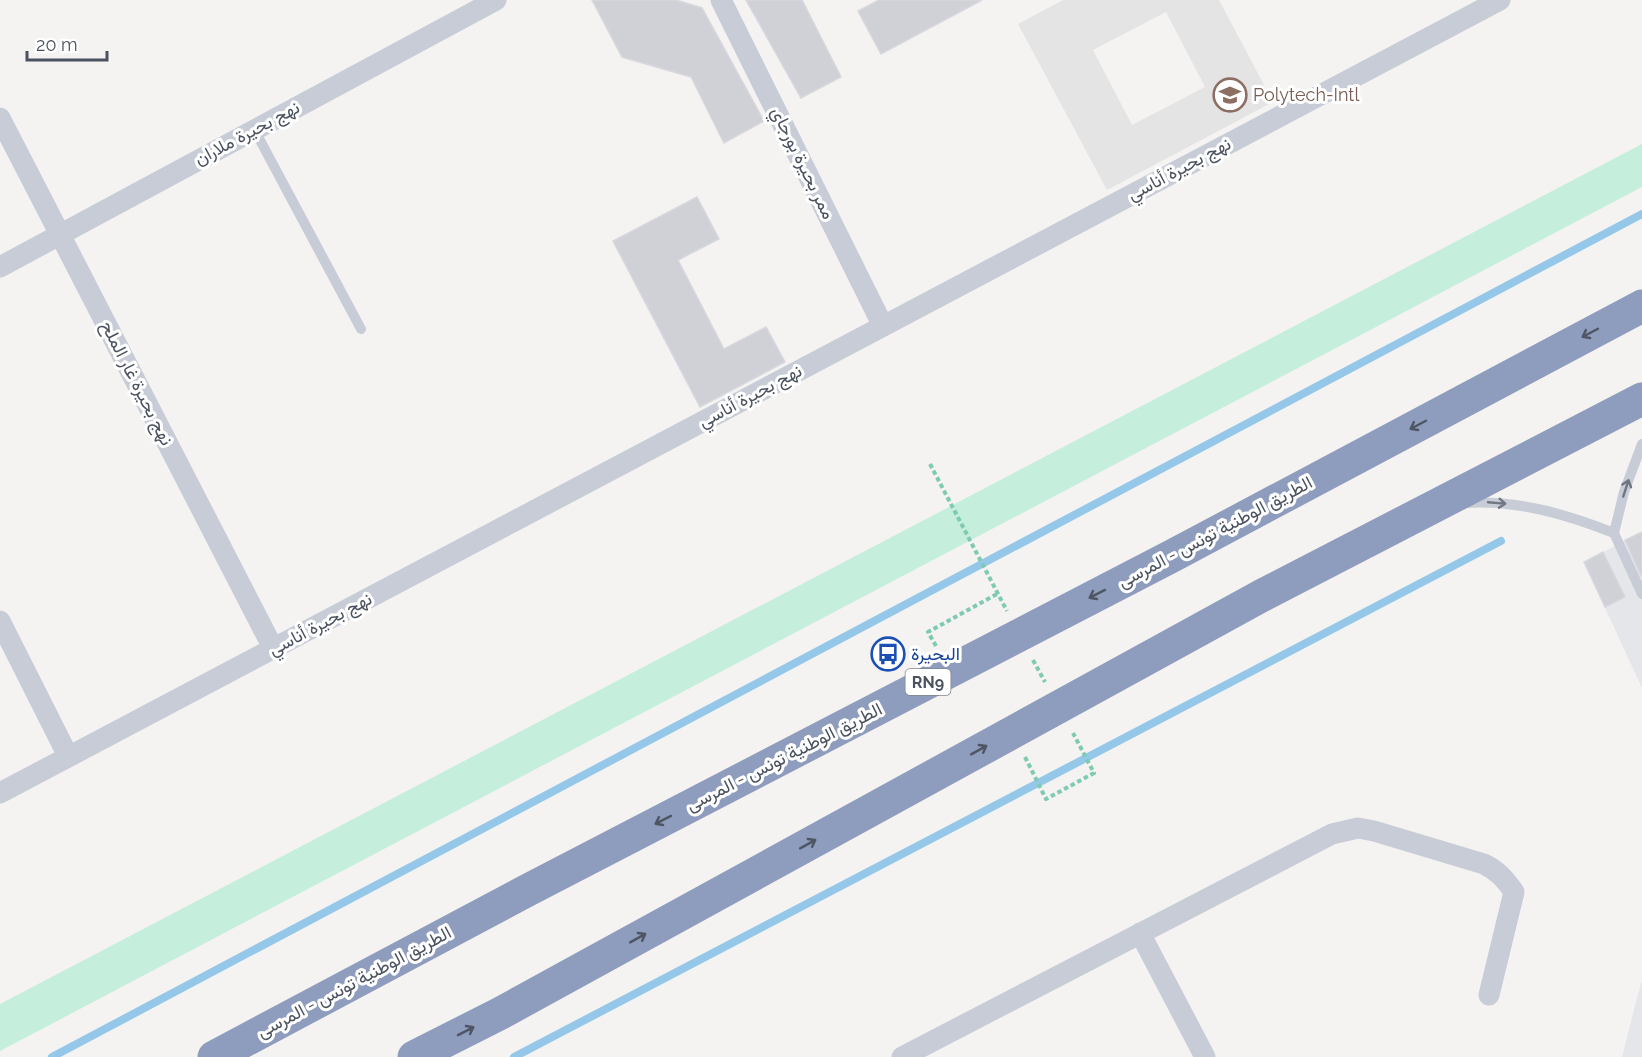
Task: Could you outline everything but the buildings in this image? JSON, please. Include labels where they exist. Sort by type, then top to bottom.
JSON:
[{"type":"highway","name":"الطريق الوطنية تونس - المرسى","points":[[214,1057],[1642,306]]},
{"type":"highway","points":[[414,1057],[512,1007],[1261,596],[1642,399]]},
{"type":"street","name":"ممر بحيرة بورجاي","points":[[722,0],[883,326]]},
{"type":"street","name":"نهج بحيرة أناسي","points":[[0,793],[1500,0]]},
{"type":"street","name":"نهج بحيرة ملاران","points":[[0,267],[486,2]]},
{"type":"street","name":"نهج بحيرة غار الملح","points":[[0,118],[273,648]]},
{"type":"street","points":[[0,621],[68,756]]},
{"type":"street","points":[[902,1057],[1332,834],[1358,828],[1484,864],[1497,870],[1514,892],[1489,995]]},
{"type":"street","points":[[1140,933],[1205,1057]]},
{"type":"lane","points":[[254,129],[361,328]]},
{"type":"lane","points":[[1642,444],[1624,492],[1614,533],[1642,594]]},
{"type":"lane","points":[[1439,504],[1484,502],[1528,506],[1572,516],[1614,533]]},
{"type":"path","points":[[930,464],[998,594],[939,625]]},
{"type":"path","points":[[1012,732],[1046,798],[1094,773],[1090,766]]},
{"type":"shaded area","name":"Polytech-Intl","points":[[1063,0],[1219,0],[1273,102],[1107,190],[1018,24]],"holes":[[[1166,12],[1205,87],[1132,125],[1093,50]]]},
{"type":"shaded area","points":[[1642,532],[1642,688],[1584,562]]},
{"type":"shaded area","points":[[1642,980],[1642,1057],[1622,1057],[1637,998]]},
{"type":"green space","points":[[1642,144],[1642,187],[0,1051],[0,1004]]},
{"type":"waterway","points":[[52,1057],[1642,214]]},
{"type":"waterway","points":[[514,1057],[1501,541]]},
{"type":"place","name":"Polytech-Intl","points":[[1230,95]]},
{"type":"place","name":"البحيرة","points":[[888,654]]}]
